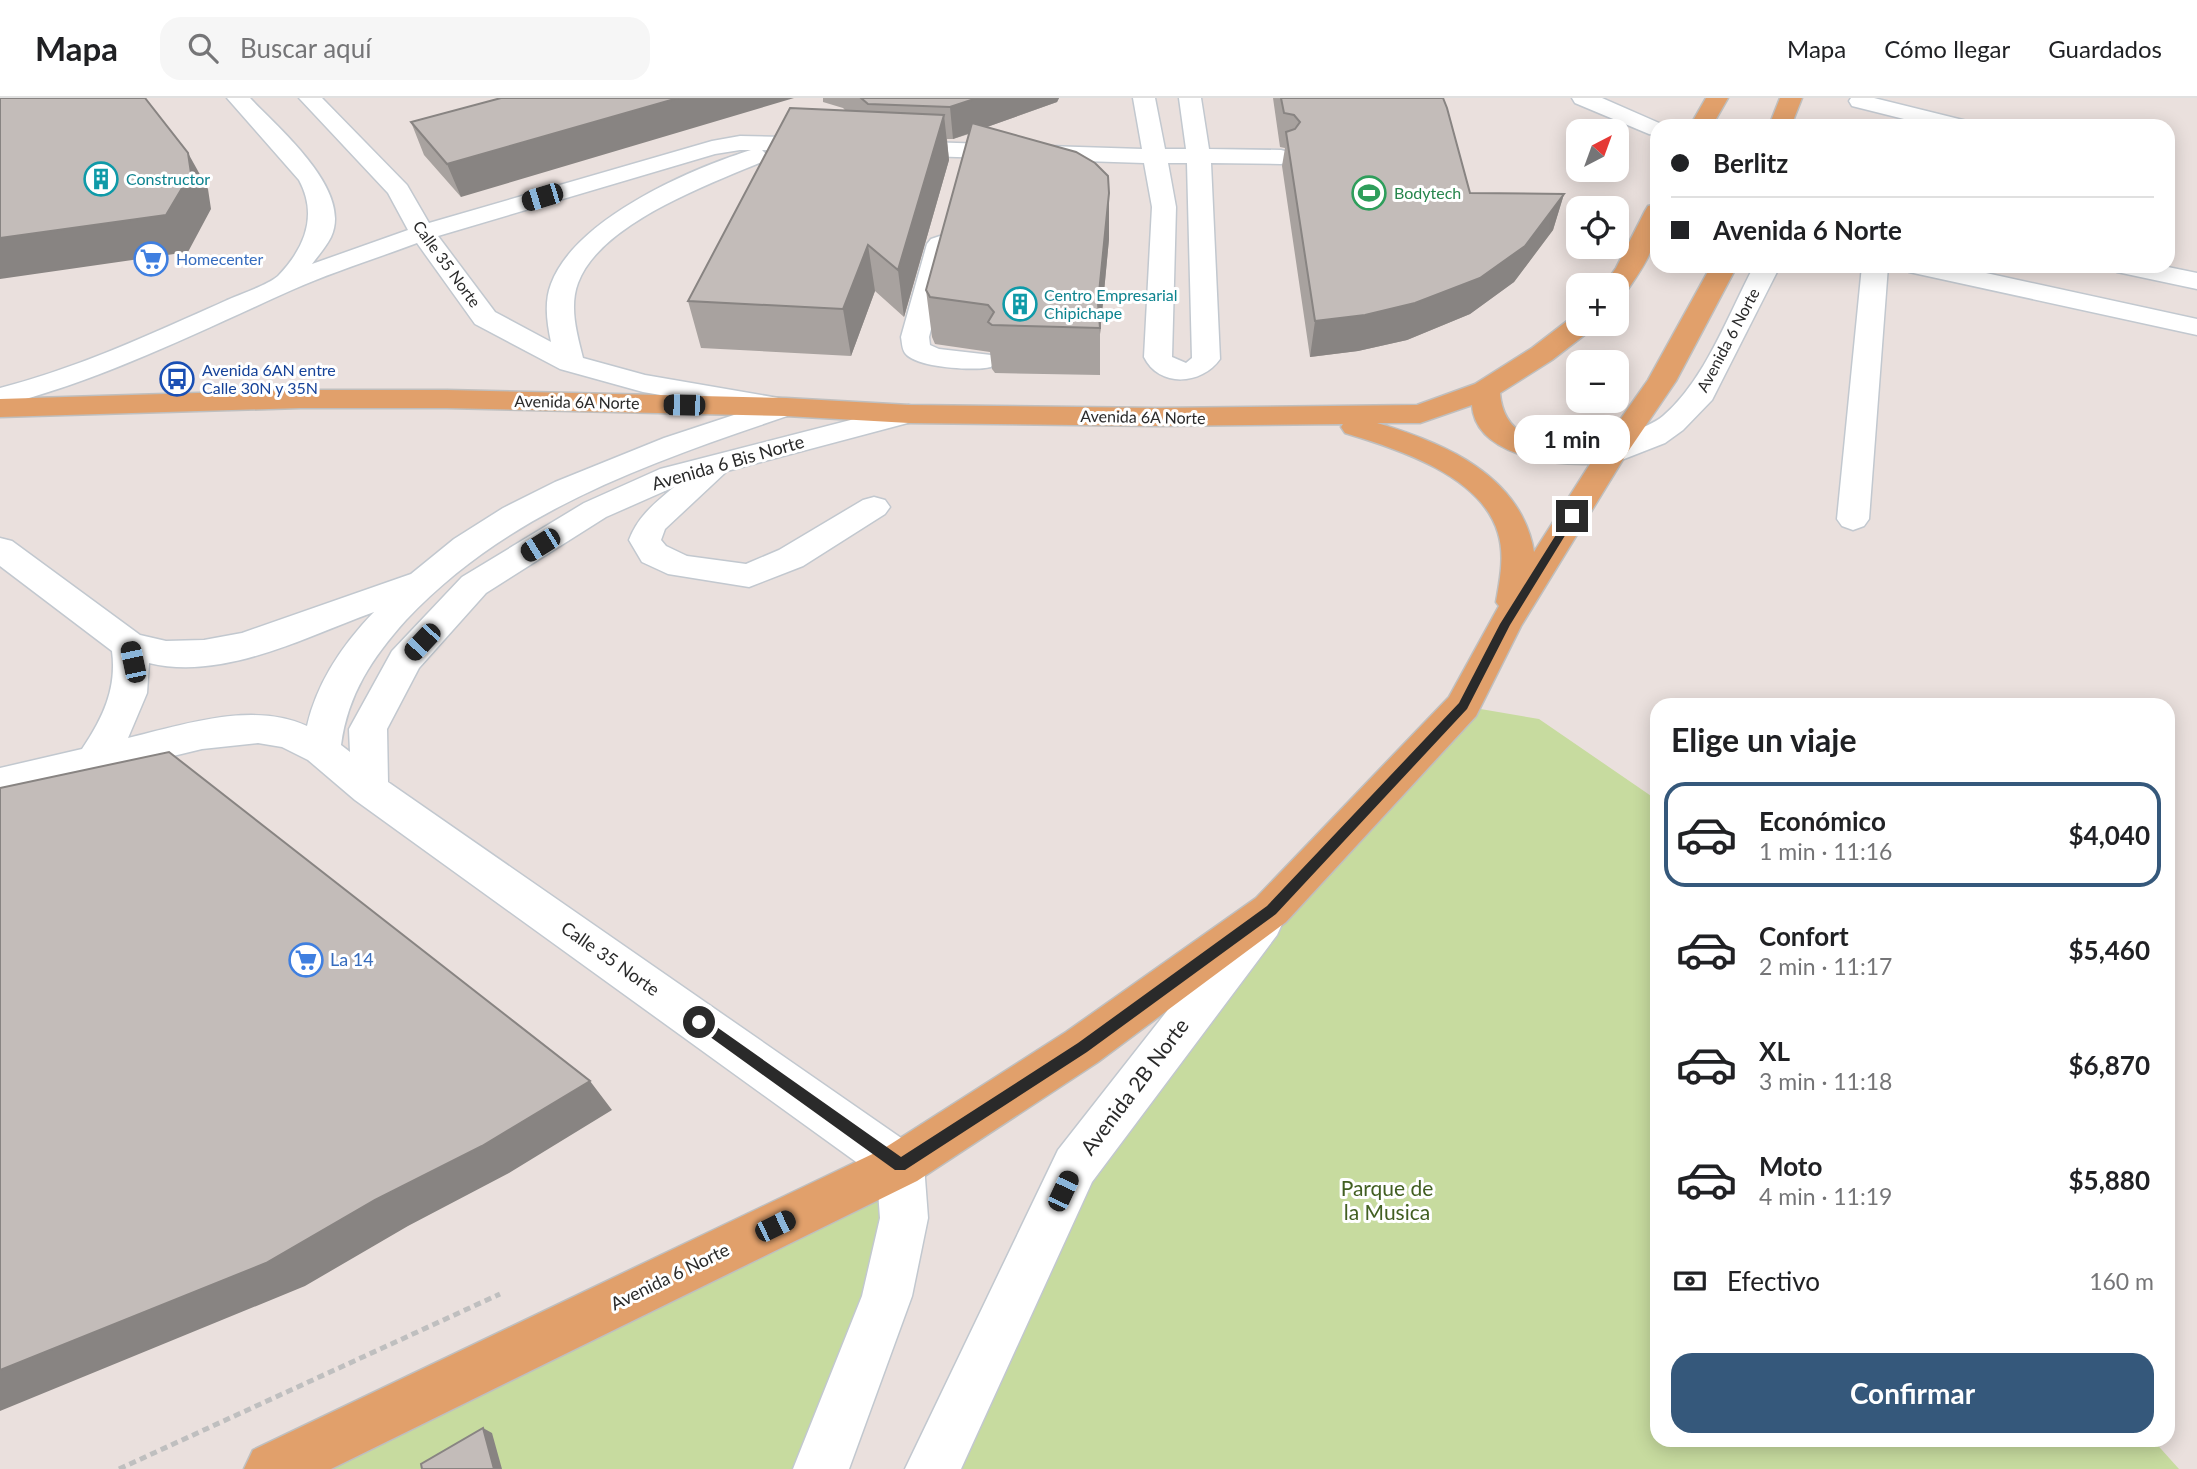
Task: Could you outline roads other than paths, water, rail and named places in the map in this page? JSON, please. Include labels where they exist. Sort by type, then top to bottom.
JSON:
[{"type":"main road","points":[[1705,119],[1717,98]]},
{"type":"main road","points":[[1783,119],[1791,98]]},
{"type":"main road","points":[[1626,273],[1650,226]]},
{"type":"main road","name":"Avenida 6 Norte","points":[[272,1469],[900,1165],[1082,1047],[1271,910],[1463,706],[1505,624],[1612,452],[1662,381],[1720,273]]},
{"type":"main road","points":[[1321,416],[1420,414],[1485,390],[1566,336]]},
{"type":"main road","points":[[1485,390],[1483,405],[1491,421],[1508,436],[1531,449],[1559,456],[1587,457],[1612,452]]},
{"type":"main road","name":"Avenida 6A Norte","points":[[0,408],[300,399],[786,407],[909,414],[1211,418],[1321,416]]},
{"type":"main road","points":[[1321,416],[1433,452],[1456,465],[1494,498],[1516,536],[1520,556],[1519,577],[1505,624]]},
{"type":"street","points":[[238,98],[309,177],[319,195],[322,214],[319,236],[286,283]]},
{"type":"street","name":"Calle 35 Norte","points":[[310,98],[398,190],[422,233],[485,318],[570,363],[643,383],[786,407]]},
{"type":"street","points":[[1145,100],[1164,207],[1158,357],[1162,365],[1173,371],[1189,372],[1201,367],[1206,359],[1199,152],[1190,98]]},
{"type":"street","points":[[1583,98],[1650,126]]},
{"type":"street","points":[[1054,155],[1090,146],[1122,126],[1145,100]]},
{"type":"street","points":[[1858,106],[1924,119]]},
{"type":"street","points":[[0,397],[116,360],[286,283],[422,233],[700,151],[740,143],[853,146]]},
{"type":"street","points":[[570,363],[560,326],[564,283],[586,250],[623,218],[667,194],[788,143]]},
{"type":"street","points":[[878,147],[1054,155],[1155,156],[1199,152],[1280,152]]},
{"type":"street","points":[[958,178],[965,151]]},
{"type":"street","points":[[1054,155],[1126,182],[1164,207]]},
{"type":"street","points":[[947,218],[915,337],[917,350],[934,357],[981,361]]},
{"type":"street","name":"Avenida 6 Norte","points":[[1612,452],[1654,436],[1672,424],[1702,394],[1763,273]]},
{"type":"street","points":[[1853,519],[1874,273]]},
{"type":"street","points":[[1950,273],[2197,327]]},
{"type":"street","points":[[2159,273],[2197,281]]},
{"type":"street","name":"Avenida 6 Bis Norte","points":[[321,750],[326,715],[347,671],[394,610],[459,551],[493,528],[572,486],[676,444],[786,407]]},
{"type":"street","name":"Avenida 6 Bis Norte","points":[[369,789],[369,729],[405,660],[474,585],[595,510],[671,476],[909,414]]},
{"type":"street","points":[[722,462],[651,524],[645,540],[654,554],[680,566],[748,576],[792,558],[874,507]]},
{"type":"street","points":[[0,549],[129,645],[133,673],[128,705],[93,763]]},
{"type":"street","name":"Avenida 6 Bis Norte","points":[[129,645],[166,654],[223,650],[271,636],[422,582]]},
{"type":"street","points":[[0,783],[232,730],[258,729],[290,734],[321,750]]},
{"type":"street","name":"Calle 35 Norte","points":[[321,750],[369,789],[900,1165]]},
{"type":"street","name":"Avenida 2B Norte","points":[[933,1469],[1075,1166],[1271,910]]},
{"type":"street","points":[[821,1469],[887,1296],[904,1218],[900,1165]]},
{"type":"place","name":"Constructor","points":[[101,179]]},
{"type":"place","name":"Bodytech","points":[[1369,193]]},
{"type":"place","name":"Homecenter","points":[[151,259]]},
{"type":"place","name":"Centro Empresarial Chipichape","points":[[1020,304]]},
{"type":"place","name":"Avenida 6AN entre Calle 30N y 35N","points":[[177,379]]},
{"type":"place","name":"La 14","points":[[306,960]]},
{"type":"park label","name":"Parque de la Musica","points":[[1387,1201]]}]
